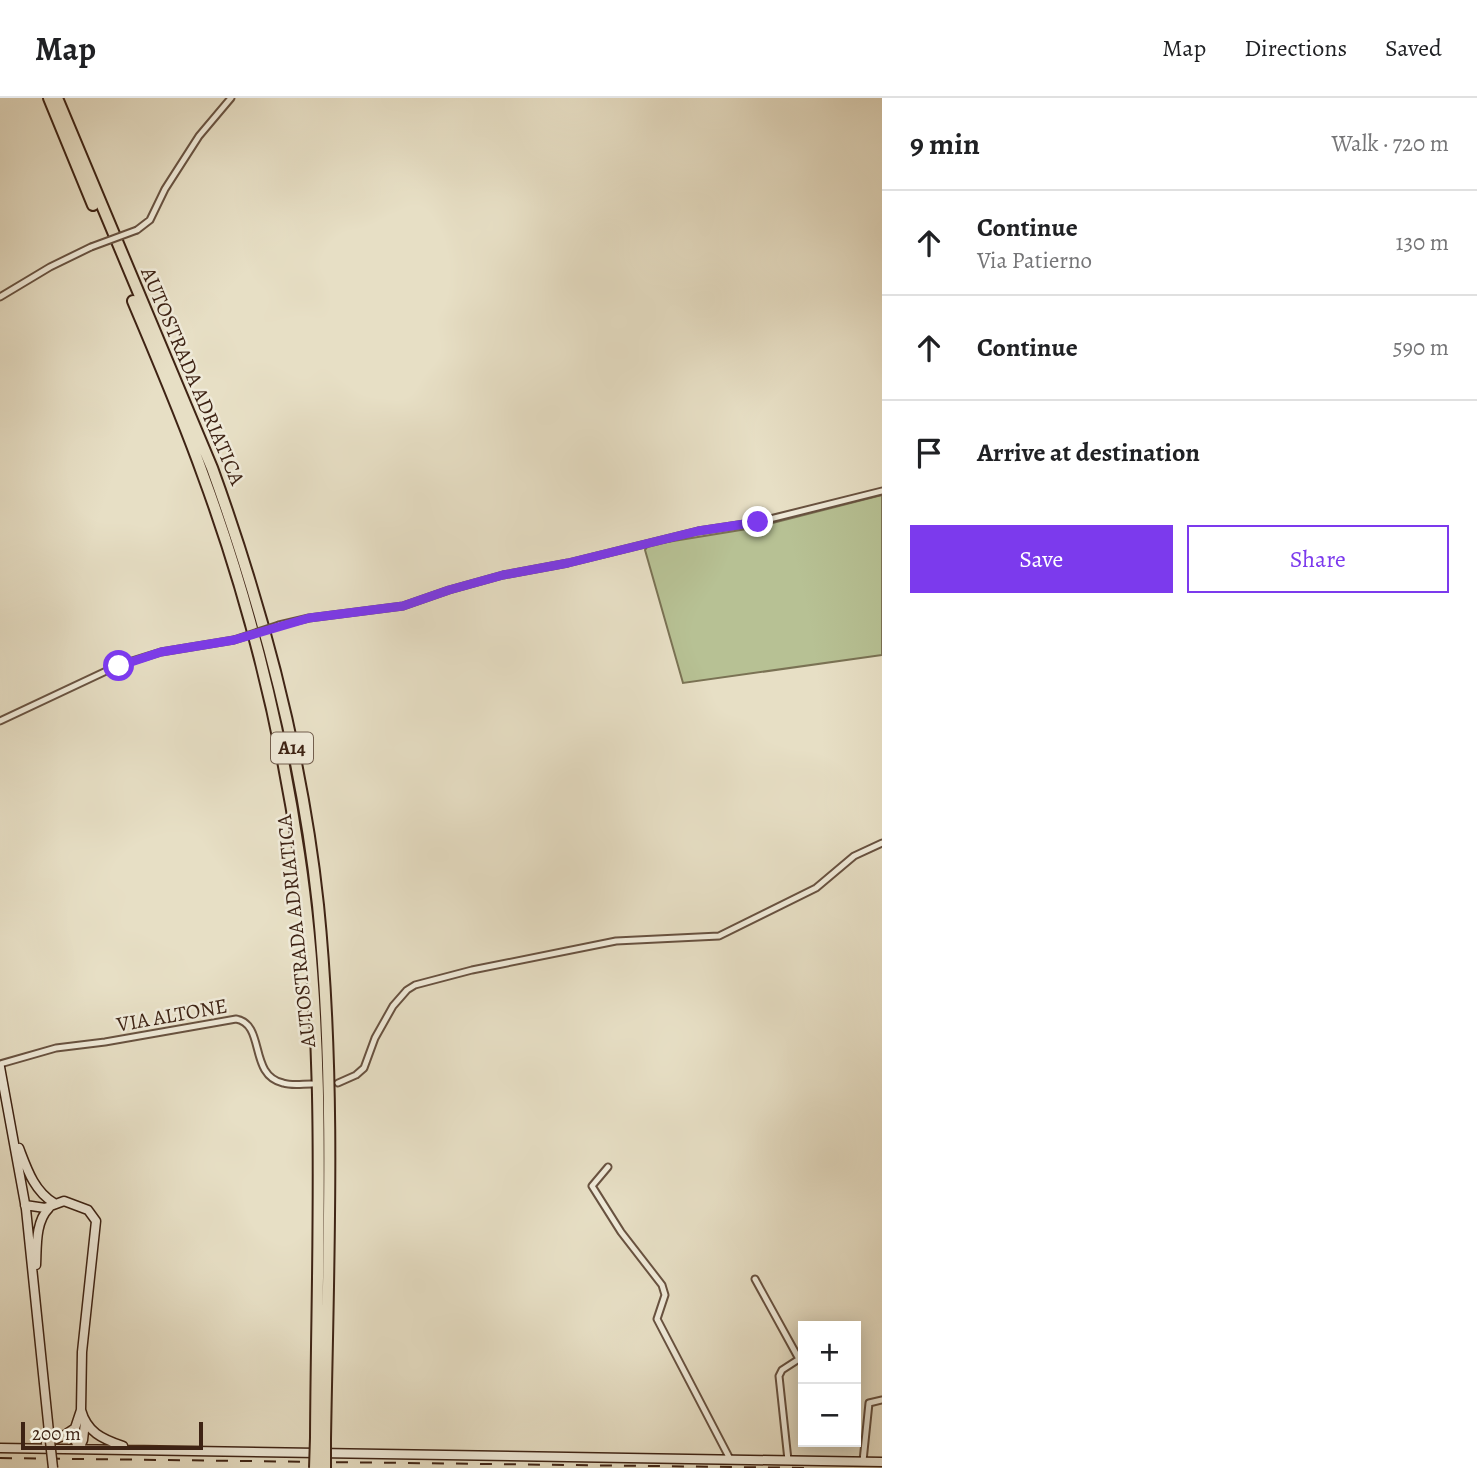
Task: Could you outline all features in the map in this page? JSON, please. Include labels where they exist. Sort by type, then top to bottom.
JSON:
[{"type":"highway","name":"AUTOSTRADA ADRIATICA","points":[[49,98],[202,472],[242,595],[275,719],[300,856],[314,996],[321,1438],[326,1468]]},
{"type":"highway","name":"AUTOSTRADA ADRIATICA","points":[[57,98],[226,507],[266,638],[293,751],[316,891],[330,1094],[321,1438],[315,1468]]},
{"type":"main road","points":[[0,1065],[25,1205],[53,1468]]},
{"type":"main road","points":[[13,1133],[31,1178],[44,1197],[54,1203]]},
{"type":"main road","points":[[25,1205],[37,1201],[65,1201],[88,1210],[96,1222],[82,1352],[80,1410],[75,1427],[75,1440],[79,1449]]},
{"type":"main road","points":[[34,1286],[38,1231],[45,1212],[54,1203]]},
{"type":"main road","points":[[80,1410],[89,1429],[107,1441],[132,1450]]},
{"type":"main road","points":[[79,1449],[85,1422]]},
{"type":"main road","points":[[34,1448],[63,1436],[75,1427]]},
{"type":"main road","points":[[0,1448],[882,1462]]},
{"type":"street","points":[[0,297],[50,267],[91,247],[137,230],[150,220],[165,189],[199,136],[231,98]]},
{"type":"street","points":[[0,721],[119,666],[161,652],[234,640],[309,618],[403,606],[503,575],[568,563],[698,531],[758,522],[882,491]]},
{"type":"street","points":[[338,1083],[364,1068],[375,1038],[393,1006],[415,985],[472,970],[616,941],[719,936],[816,888],[854,856],[882,843]]},
{"type":"street","name":"VIA ALTONE","points":[[0,1065],[56,1048],[143,1036],[236,1018],[244,1020],[250,1026],[265,1072],[287,1084],[312,1084]]},
{"type":"street","points":[[608,1167],[592,1186],[621,1231],[662,1285],[665,1295],[657,1319],[730,1459]]},
{"type":"street","points":[[755,1279],[799,1359],[782,1370],[779,1376],[788,1460]]},
{"type":"street","points":[[863,1461],[869,1403],[882,1400]]},
{"type":"green space","points":[[882,495],[882,655],[683,683],[645,550],[649,545],[753,528]]},
{"type":"railway","points":[[0,1458],[813,1468]]},
{"type":"route","points":[[119,666],[161,652],[234,640],[309,618],[403,606],[503,575],[568,563],[698,531],[758,522]]}]
